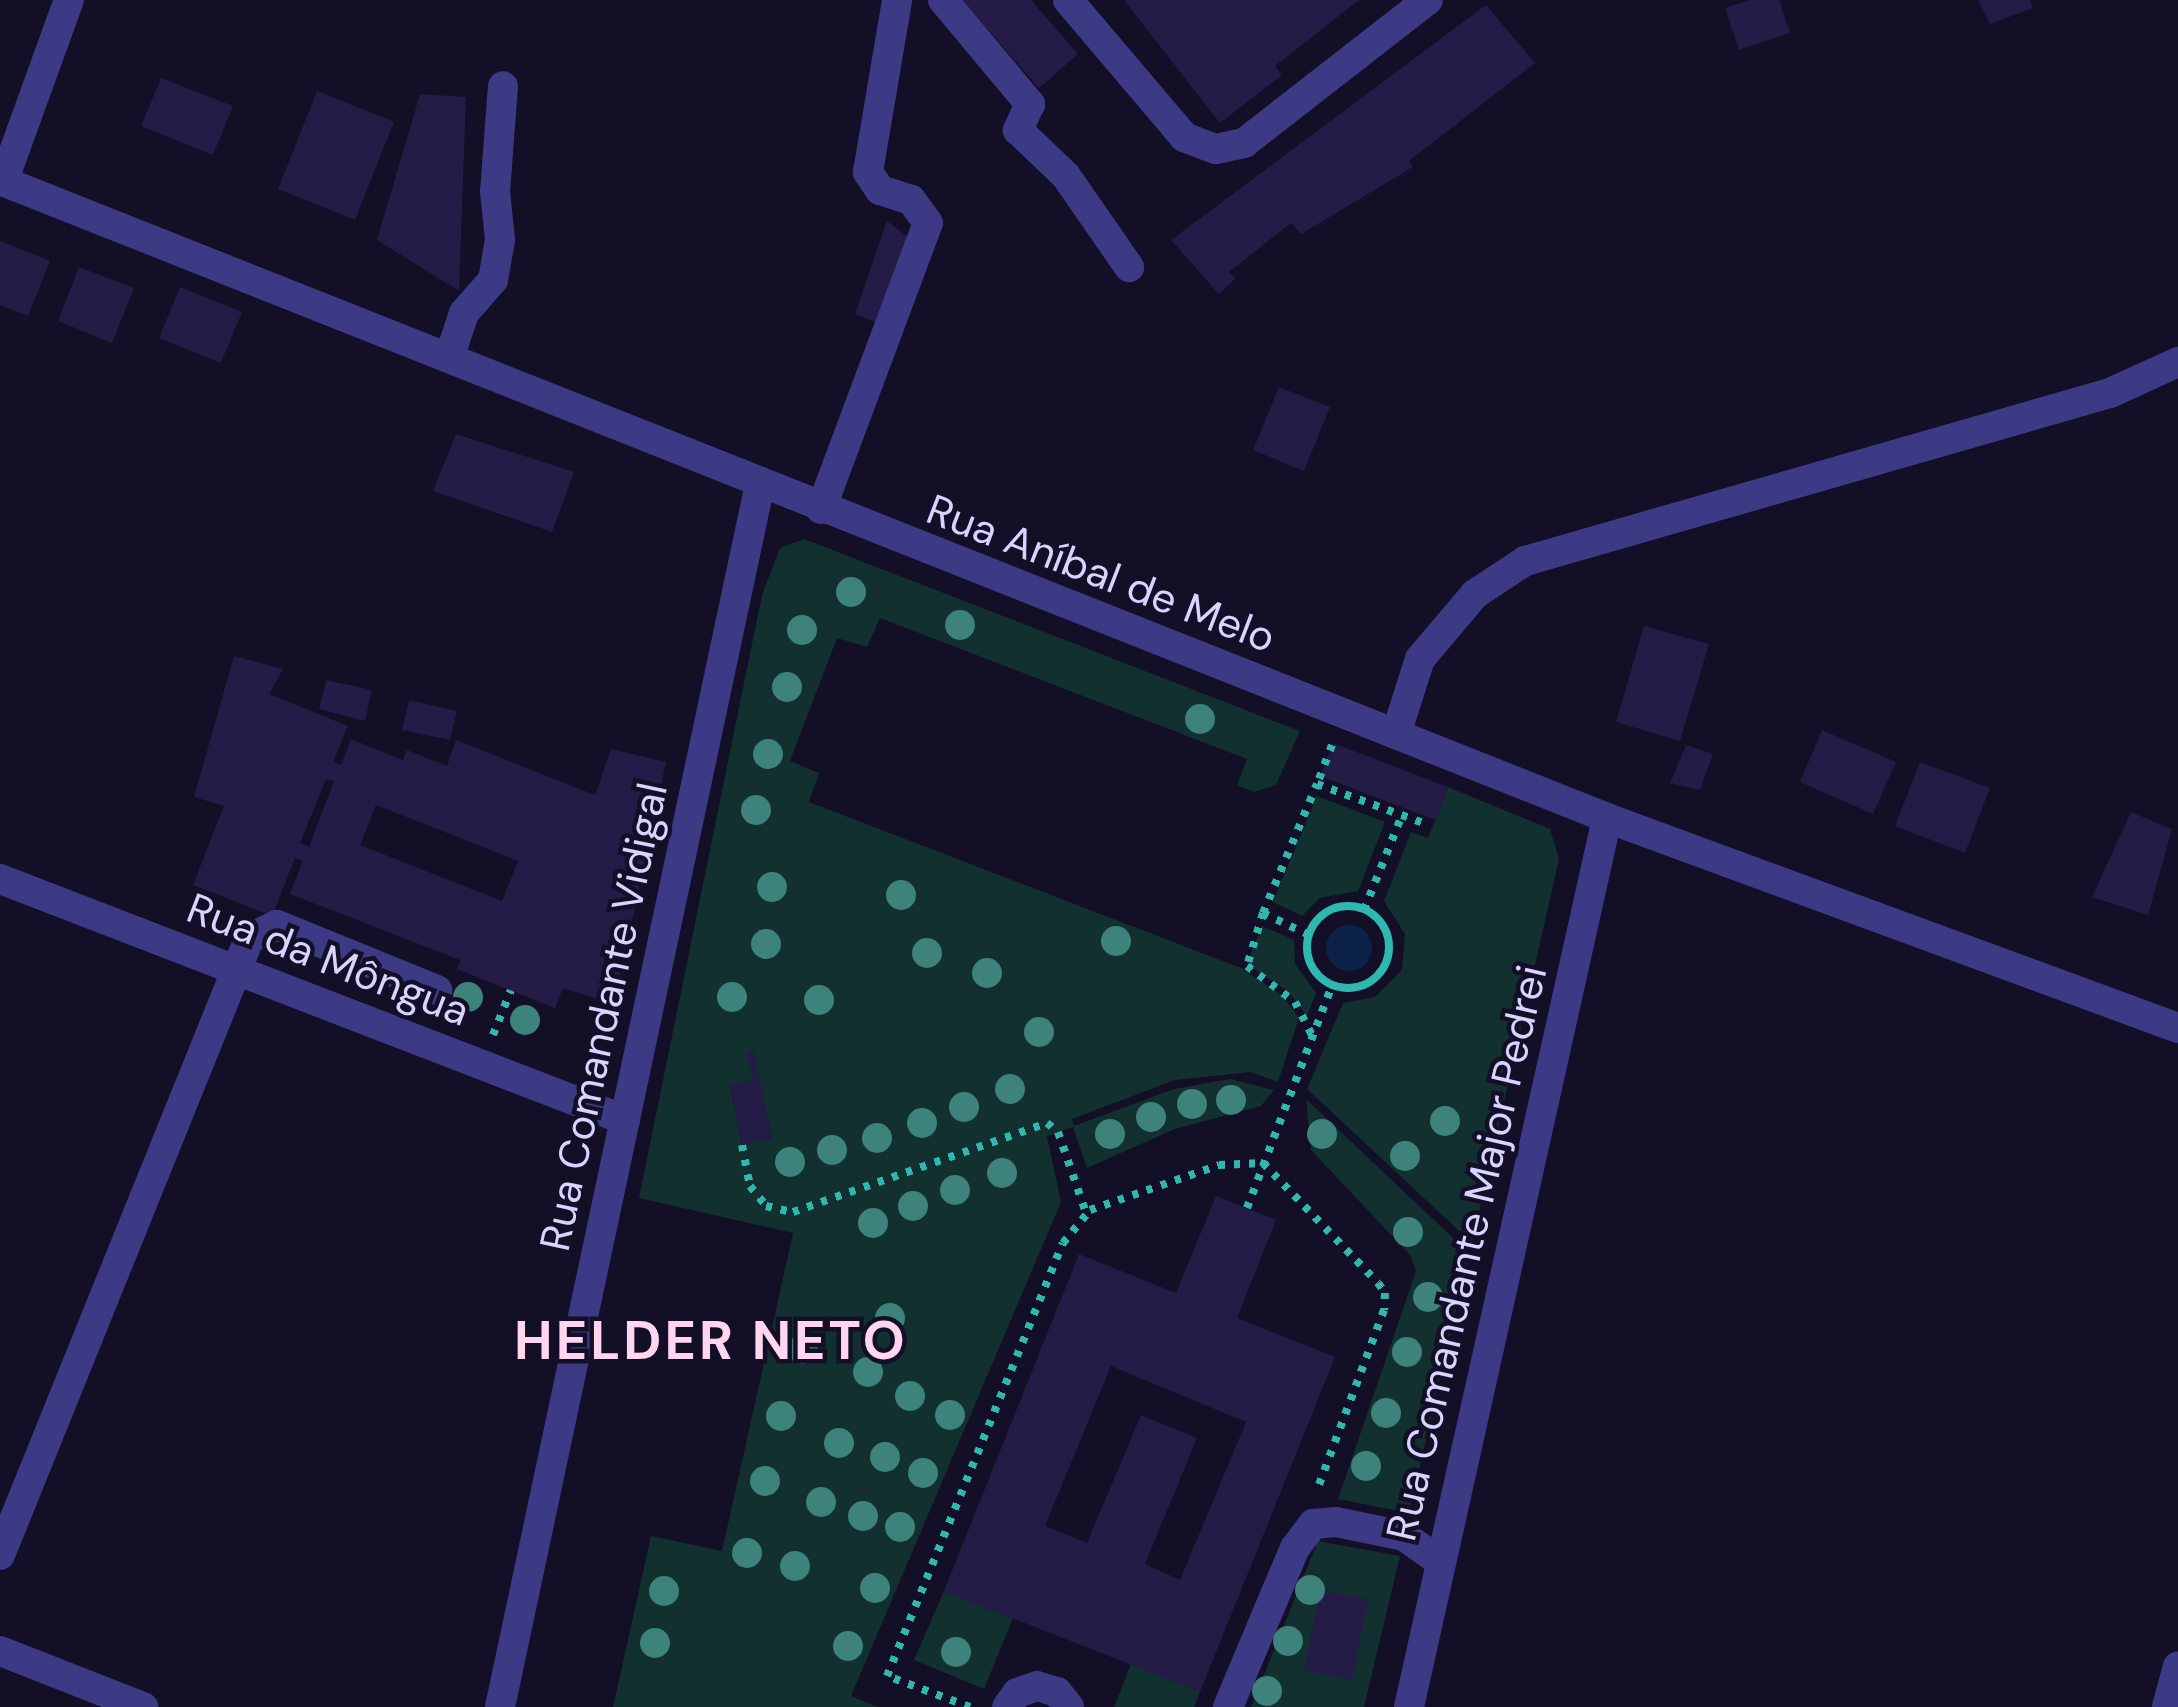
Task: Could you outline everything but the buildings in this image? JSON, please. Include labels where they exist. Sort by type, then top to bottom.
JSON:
[{"type":"street","points":[[2,181],[69,0]]},
{"type":"street","points":[[821,509],[928,223],[911,200],[880,190],[868,172],[897,0]]},
{"type":"street","points":[[943,0],[1030,104],[1018,130],[1066,176],[1129,267]]},
{"type":"street","points":[[1068,0],[1184,137],[1216,149],[1244,143],[1428,0]]},
{"type":"street","points":[[449,358],[464,313],[493,280],[500,239],[495,192],[503,86]]},
{"type":"street","name":"Rua Aníbal de Melo","points":[[2,181],[1607,818],[2178,1028]]},
{"type":"street","points":[[1396,734],[1420,659],[1475,594],[1525,562],[2110,393],[2178,362]]},
{"type":"street","name":"Rua Comandante Vidigal","points":[[500,1707],[760,484]]},
{"type":"street","name":"Rua Comandante Major Pedrei","points":[[1409,1707],[1607,818]]},
{"type":"street","name":"Rua da Môngua","points":[[0,880],[626,1120]]},
{"type":"street","points":[[0,1556],[249,939],[278,925],[437,990]]},
{"type":"street","points":[[1228,1707],[1295,1548],[1313,1524],[1336,1522],[1404,1536],[1442,1562]]},
{"type":"street","points":[[0,1651],[142,1707]]},
{"type":"street","points":[[2167,1707],[2178,1666]]},
{"type":"street","points":[[1007,1707],[1017,1693],[1036,1686],[1057,1692],[1069,1707]]},
{"type":"path","points":[[1312,1037],[1295,1002],[1247,966],[1263,914],[1333,743]]},
{"type":"path","points":[[1317,784],[1421,822]]},
{"type":"path","points":[[1364,910],[1402,815]]},
{"type":"path","points":[[1364,910],[1384,928],[1384,966],[1364,986],[1332,985],[1308,958],[1309,935],[1328,911],[1364,910]]},
{"type":"path","points":[[1263,914],[1309,935]]},
{"type":"path","points":[[1247,1208],[1332,985]]},
{"type":"path","points":[[493,1036],[511,990]]},
{"type":"path","points":[[742,1145],[750,1186],[766,1205],[793,1212],[1047,1123],[1058,1132],[1086,1213]]},
{"type":"path","points":[[970,1707],[887,1676],[1063,1244],[1086,1213],[1219,1165],[1263,1163],[1384,1293],[1384,1310],[1295,1548]]},
{"type":"green space","points":[[804,539],[1300,731],[1276,785],[1254,792],[1237,785],[1247,759],[880,618],[867,647],[837,638],[790,761],[819,773],[809,802],[1241,968],[1282,995],[1299,1018],[1278,1082],[1251,1072],[1175,1080],[1072,1119],[1074,1126],[1174,1089],[1230,1079],[1274,1090],[1261,1106],[1175,1129],[1087,1168],[1073,1127],[1047,1136],[1061,1202],[851,1696],[878,1707],[613,1707],[651,1536],[722,1551],[793,1233],[639,1198],[762,595],[780,548]],"holes":[[[753,1051],[772,1138],[742,1145],[730,1086],[754,1080],[748,1053]]]},
{"type":"green space","points":[[1448,787],[1550,829],[1559,859],[1472,1243],[1307,1089],[1343,1003],[1375,997],[1402,970],[1405,934],[1384,901],[1411,832],[1428,838]]},
{"type":"green space","points":[[1317,796],[1385,822],[1358,891],[1320,898],[1302,916],[1273,902]]},
{"type":"green space","points":[[1262,926],[1294,940],[1295,964],[1316,993],[1307,1016],[1289,992],[1247,964]]},
{"type":"green space","points":[[1306,1099],[1469,1253],[1409,1513],[1338,1499],[1416,1271],[1410,1255],[1311,1150]]},
{"type":"green space","points":[[1318,1541],[1400,1556],[1364,1707],[1251,1707]]},
{"type":"green space","points":[[944,1591],[1013,1618],[984,1689],[914,1660]]},
{"type":"green space","points":[[1131,1664],[1200,1692],[1194,1707],[1114,1707]]},
{"type":"water","points":[[1349,925],[1365,932],[1372,948],[1365,964],[1349,971],[1333,964],[1326,948],[1333,932]]},
{"type":"district","name":"HELDER NETO","points":[[711,1341]]}]
